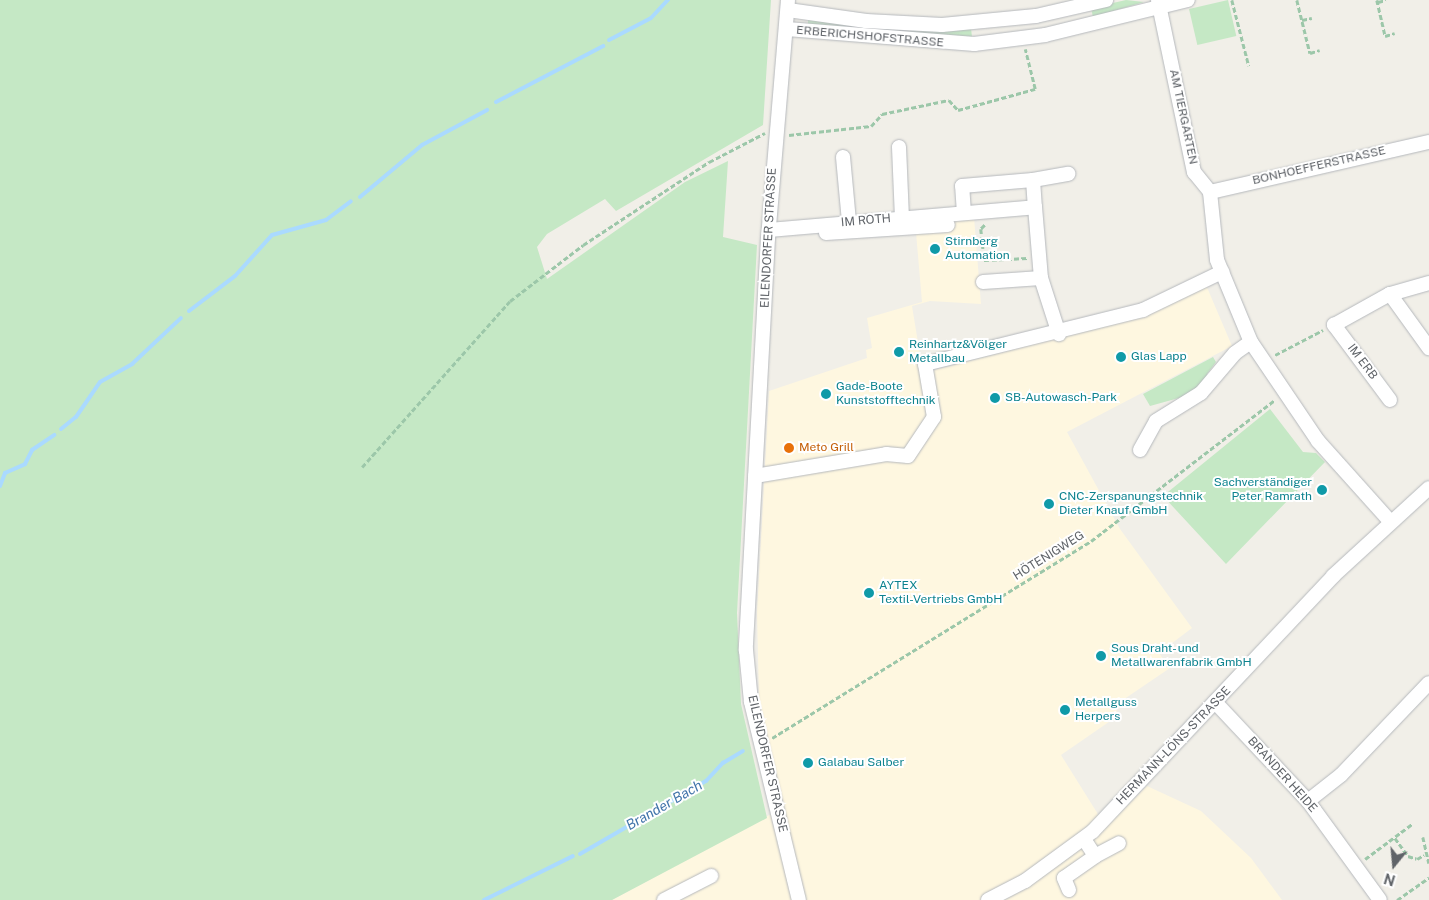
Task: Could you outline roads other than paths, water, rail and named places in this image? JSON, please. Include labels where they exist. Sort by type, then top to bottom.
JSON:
[{"type":"street","name":"ERBERICHSHOFSTRASSE","points":[[788,5],[866,21],[942,25],[1036,16],[1106,0]]},
{"type":"street","name":"ERBERICHSHOFSTRASSE","points":[[787,30],[927,44],[1023,38],[1159,4],[1188,0]]},
{"type":"street","name":"AM TIERGARTEN","points":[[1159,4],[1194,172],[1210,192]]},
{"type":"street","name":"EILENDORFER STRASSE","points":[[788,5],[768,234],[746,650],[750,702],[799,900]]},
{"type":"street","name":"BONHOEFFERSTRASSE","points":[[1210,192],[1429,142]]},
{"type":"street","points":[[899,147],[902,218]]},
{"type":"street","points":[[843,157],[849,222]]},
{"type":"street","points":[[964,213],[962,186],[1033,180],[1068,174]]},
{"type":"street","points":[[1033,180],[1041,278],[1059,334]]},
{"type":"street","points":[[1210,192],[1212,244],[1252,342],[1282,394],[1390,520]]},
{"type":"street","name":"IM ROTH","points":[[768,234],[849,222],[1035,207]]},
{"type":"street","points":[[768,234],[948,225]]},
{"type":"street","points":[[756,476],[886,454],[908,456],[934,417],[925,364],[1059,334],[1143,310],[1222,272]]},
{"type":"street","points":[[983,282],[1041,278]]},
{"type":"street","points":[[1429,283],[1390,294],[1429,348]]},
{"type":"street","name":"IM ERB","points":[[1390,294],[1334,325],[1390,400]]},
{"type":"street","points":[[1140,450],[1156,421],[1200,392],[1235,353],[1252,342]]},
{"type":"street","name":"HERMANN-LÖNS-STRASSE","points":[[988,900],[1084,839],[1390,520],[1429,488]]},
{"type":"street","points":[[1308,800],[1341,775],[1429,683]]},
{"type":"street","name":"BRANDER HEIDE","points":[[1215,702],[1308,800],[1380,900]]},
{"type":"street","points":[[1084,839],[1095,856]]},
{"type":"street","points":[[1069,890],[1064,878],[1095,856],[1119,843]]},
{"type":"street","points":[[664,900],[711,876]]},
{"type":"waterway","points":[[609,40],[651,18],[668,0]]},
{"type":"waterway","points":[[496,102],[603,46]]},
{"type":"waterway","points":[[360,197],[422,145],[487,110]]},
{"type":"waterway","points":[[189,311],[235,276],[272,235],[326,220],[351,201]]},
{"type":"waterway","points":[[61,429],[76,417],[100,382],[132,364],[181,318]]},
{"type":"waterway","points":[[0,486],[5,473],[25,464],[32,450],[54,435]]},
{"type":"waterway","name":"Brander Bach","points":[[580,854],[706,781],[723,763],[743,751]]},
{"type":"waterway","name":"Brander Bach","points":[[484,900],[573,856]]},
{"type":"place","name":"Stirnberg Automation","points":[[935,249]]},
{"type":"place","name":"Reinhartz&Völger Metallbau","points":[[899,352]]},
{"type":"place","name":"Glas Lapp","points":[[1121,357]]},
{"type":"place","name":"Gade-Boote Kunststofftechnik","points":[[826,394]]},
{"type":"place","name":"SB-Autowasch-Park","points":[[995,398]]},
{"type":"place","name":"Meto Grill","points":[[789,448]]},
{"type":"place","name":"Sachverständiger Peter Ramrath","points":[[1322,490]]},
{"type":"place","name":"CNC-Zerspanungstechnik Dieter Knauf GmbH","points":[[1049,504]]},
{"type":"place","name":"AYTEX Textil-Vertriebs GmbH","points":[[869,593]]},
{"type":"place","name":"Sous Draht- und Metallwarenfabrik GmbH","points":[[1101,656]]},
{"type":"place","name":"Metallguss Herpers","points":[[1065,710]]},
{"type":"place","name":"Galabau Salber","points":[[808,763]]}]
